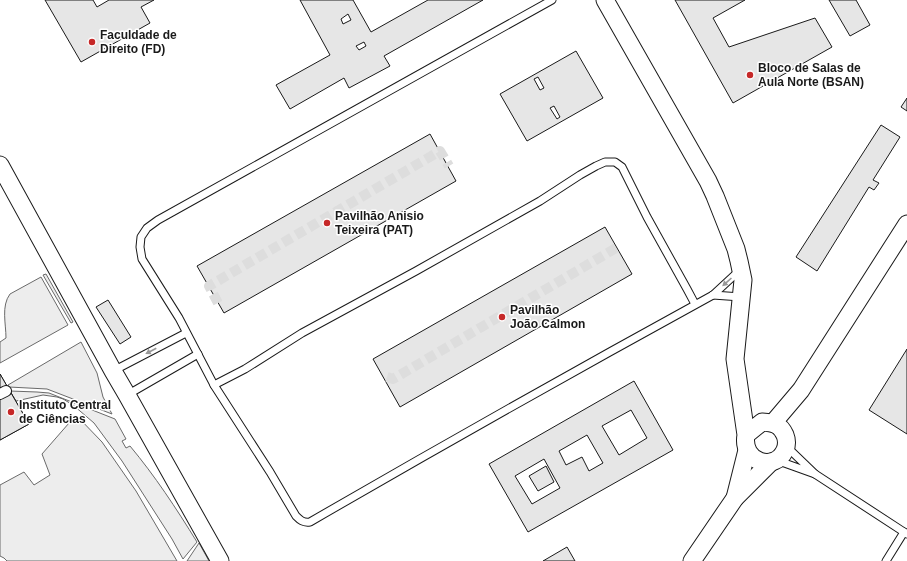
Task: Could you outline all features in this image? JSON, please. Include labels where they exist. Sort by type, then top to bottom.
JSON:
[{"type":"street","points":[[606,0],[708,181],[736,249],[742,280],[735,359],[747,442],[753,458],[762,462],[774,461]]},
{"type":"street","points":[[0,165],[113,371],[220,561]]},
{"type":"street","points":[[735,498],[747,442],[800,390],[907,224]]},
{"type":"street","points":[[738,378],[768,422],[782,429],[786,442]]},
{"type":"street","points":[[692,561],[735,498],[783,454],[800,390]]},
{"type":"lane","points":[[552,0],[164,216],[147,228],[141,237],[140,246],[142,259],[179,318],[214,385],[270,472],[296,516],[301,521],[306,523],[310,522],[713,294],[741,270]]},
{"type":"lane","points":[[214,385],[245,369],[302,334],[540,201],[580,175],[605,162],[615,162],[622,167],[647,217],[695,304]]},
{"type":"lane","points":[[713,294],[741,296]]},
{"type":"lane","points":[[113,371],[186,333]]},
{"type":"lane","points":[[127,395],[198,354]]},
{"type":"lane","points":[[786,442],[814,474]]},
{"type":"lane","points":[[774,461],[814,474],[905,533],[886,561]]},
{"type":"shaded area","points":[[46,274],[73,322],[71,323],[43,275]]},
{"type":"shaded area","points":[[41,277],[68,325],[0,363],[0,342],[6,338],[5,310],[7,299],[10,294]]},
{"type":"shaded area","points":[[81,342],[97,373],[103,397],[112,414],[47,389],[9,387],[8,385]]},
{"type":"shaded area","points":[[10,391],[49,393],[115,419],[126,439],[122,441],[126,448],[130,446],[148,469],[197,542],[183,559],[172,539],[122,461],[94,423],[73,405],[63,399],[43,395],[16,401]]},
{"type":"shaded area","points":[[76,415],[102,442],[136,491],[177,561],[7,561],[0,556],[0,485],[24,472],[34,485],[50,475],[42,454]]},
{"type":"shaded area","points":[[199,543],[209,561],[187,561]]},
{"type":"building","name":"Faculdade de Direito (FD)","points":[[45,0],[93,0],[97,7],[109,0],[154,0],[141,7],[150,23],[81,62]]},
{"type":"building","points":[[300,0],[353,0],[371,32],[428,0],[483,0],[384,56],[390,66],[349,88],[344,78],[290,109],[276,85],[330,55]],"holes":[[[348,14],[351,20],[343,24],[341,19]],[[364,42],[366,46],[359,50],[356,46]]]},
{"type":"building","name":"Bloco de Salas de Aula Norte (BSAN)","points":[[675,0],[745,0],[713,18],[729,47],[815,18],[832,47],[733,103]]},
{"type":"building","name":"Bloco de Salas de Aula Norte (BSAN)","points":[[829,0],[856,0],[870,25],[850,36]]},
{"type":"building","points":[[576,51],[603,98],[527,141],[500,94]],"holes":[[[538,77],[544,88],[540,90],[534,79]],[[554,106],[560,117],[557,119],[550,108]]]},
{"type":"building","points":[[907,98],[907,111],[901,107]]},
{"type":"building","points":[[881,125],[900,137],[873,180],[879,183],[874,190],[869,187],[817,271],[796,257]]},
{"type":"building","name":"Pavilhão Anisio Teixeira (PAT)","points":[[430,134],[456,181],[224,313],[197,266]]},
{"type":"building","name":"Pavilhão João Calmon","points":[[605,227],[632,274],[400,407],[373,359]]},
{"type":"building","points":[[108,300],[131,337],[120,344],[96,307]]},
{"type":"building","points":[[907,349],[907,434],[869,410]]},
{"type":"building","name":"Instituto Central de Ciências","points":[[0,374],[29,424],[0,440]]},
{"type":"building","name":"Instituto Central de Ciências","points":[[0,374],[29,424],[0,440]]},
{"type":"building","points":[[634,381],[673,450],[528,532],[489,464]],"holes":[[[631,410],[647,438],[619,455],[602,426]],[[587,435],[603,463],[589,471],[582,457],[566,465],[559,451]],[[544,459],[560,488],[532,504],[515,476]]]},
{"type":"building","points":[[546,466],[554,482],[538,491],[529,476]]},
{"type":"building","points":[[567,547],[575,561],[543,561]]},
{"type":"tunnel","points":[[218,303],[209,286],[440,151],[449,166]]},
{"type":"tunnel","points":[[387,377],[393,379],[616,248]]},
{"type":"place","name":"Faculdade de Direito (FD)","points":[[92,42]]},
{"type":"place","name":"Bloco de Salas de Aula Norte (BSAN)","points":[[750,75]]},
{"type":"place","name":"Pavilhão Anisio Teixeira (PAT)","points":[[327,223]]},
{"type":"place","name":"Pavilhão João Calmon","points":[[502,317]]},
{"type":"place","name":"Instituto Central de Ciências","points":[[11,412]]}]
